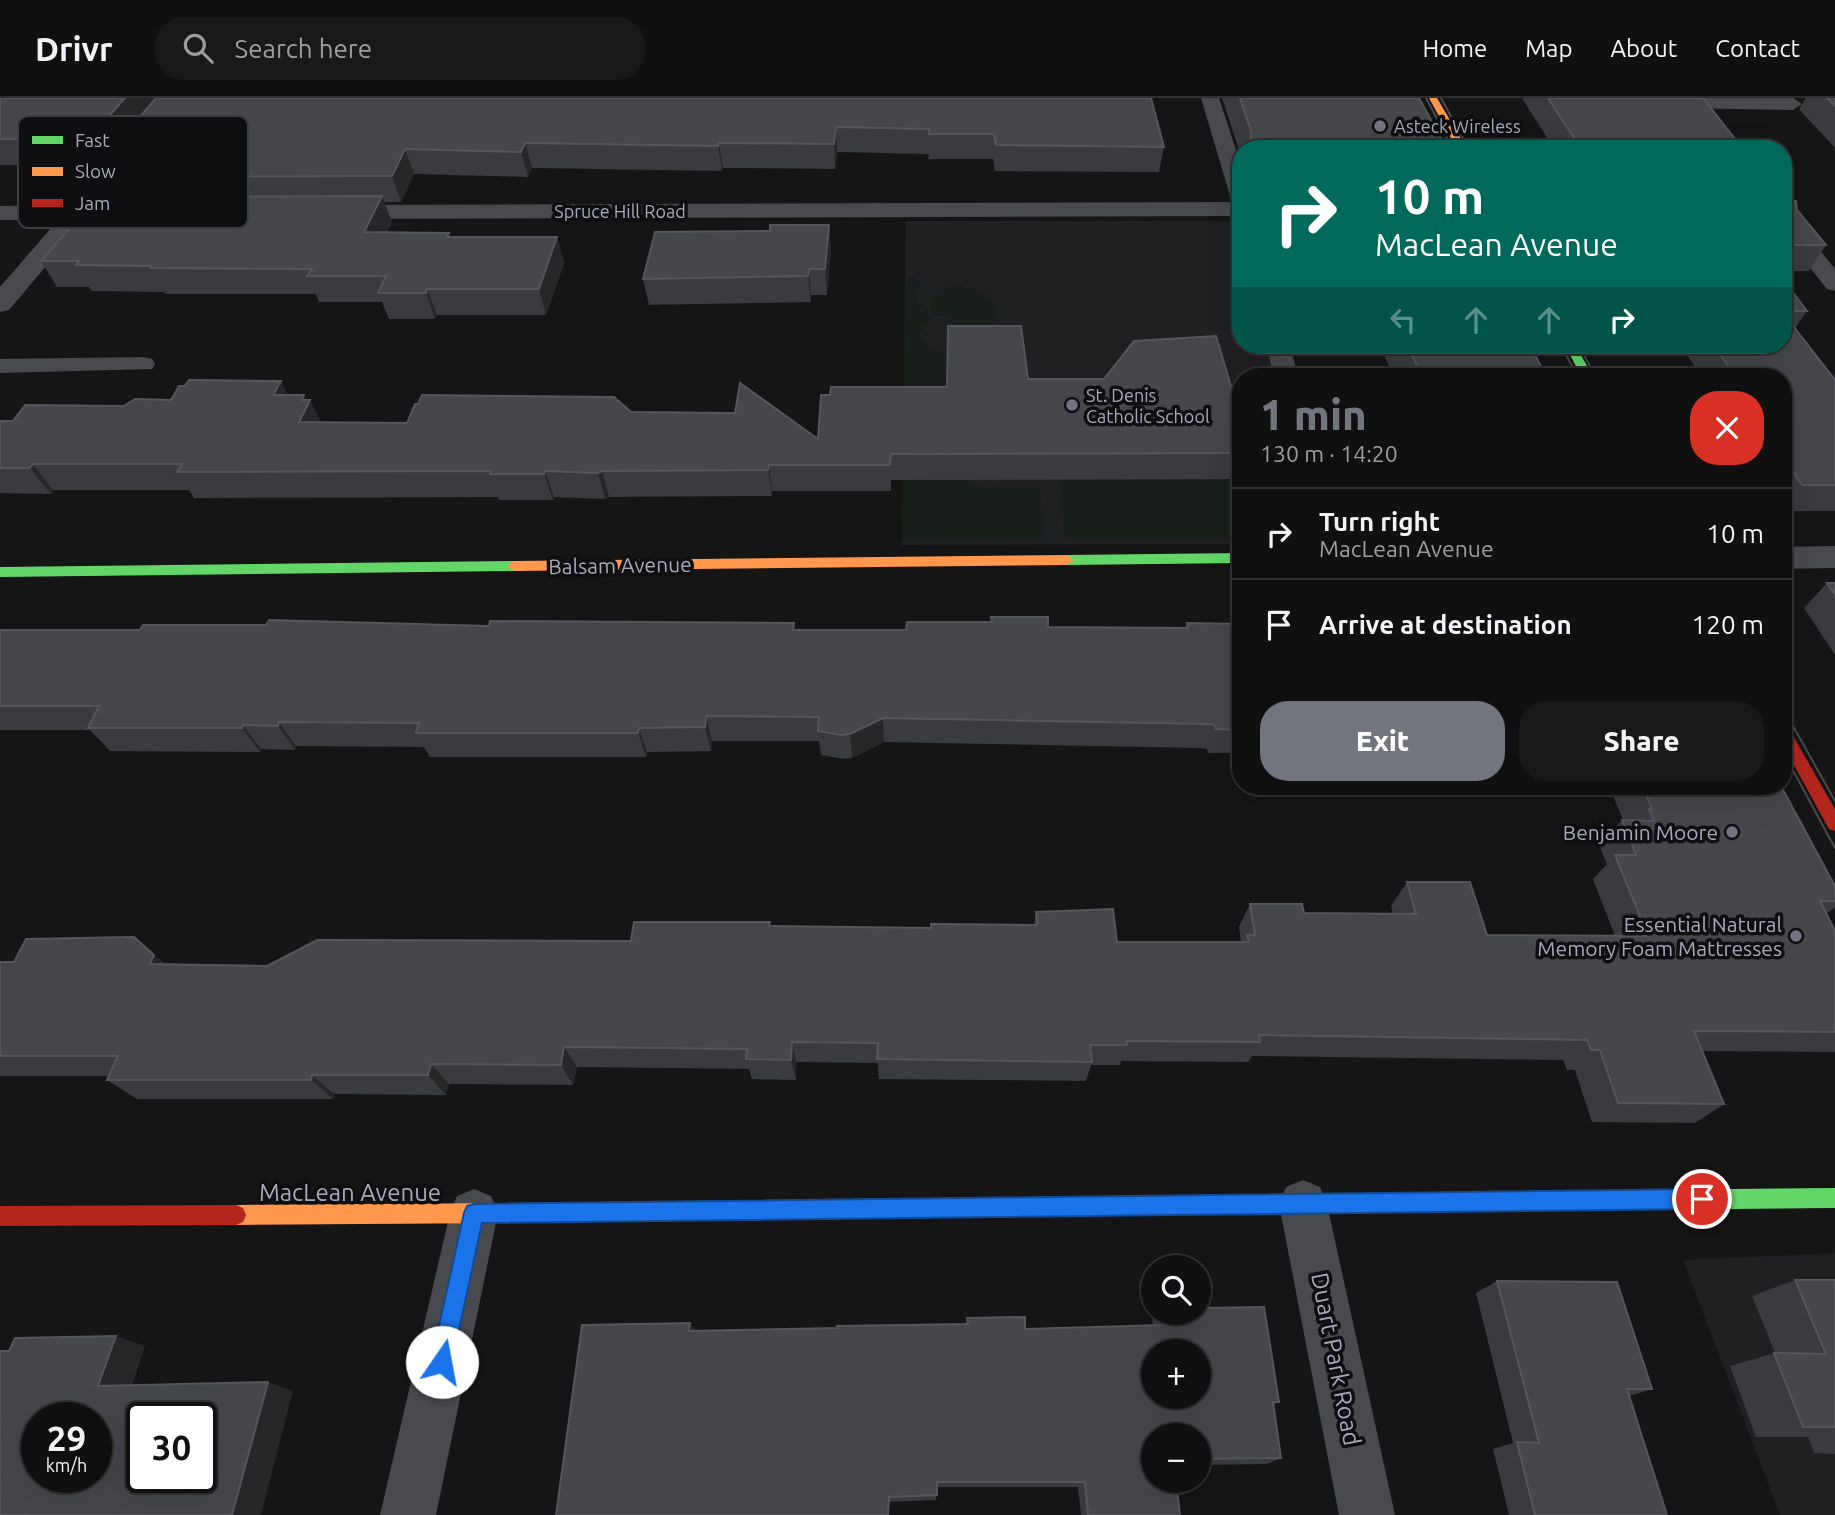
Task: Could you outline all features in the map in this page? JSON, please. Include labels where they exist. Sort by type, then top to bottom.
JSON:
[{"type":"street","points":[[160,116],[175,98]]},
{"type":"street","points":[[1433,98],[1457,140]]},
{"type":"street","name":"Spruce Hill Road","points":[[316,212],[1232,209]]},
{"type":"street","points":[[0,213],[18,213]]},
{"type":"street","points":[[0,304],[64,228]]},
{"type":"street","points":[[1792,558],[1835,557]]},
{"type":"street","name":"Balsam Avenue","points":[[0,572],[1232,558]]},
{"type":"street","points":[[1792,747],[1835,824]]},
{"type":"street","name":"MacLean Avenue","points":[[0,1216],[1835,1198]]},
{"type":"street","name":"Duart Park Road","points":[[1303,1203],[1367,1515]]},
{"type":"street","points":[[408,1515],[474,1213]]},
{"type":"lane","points":[[1210,98],[1232,170]]},
{"type":"lane","points":[[1686,101],[1793,104]]},
{"type":"lane","points":[[1686,101],[1704,122]]},
{"type":"lane","points":[[1792,231],[1835,284]]},
{"type":"lane","points":[[0,366],[143,364]]},
{"type":"shaded area","name":"St. Denis Catholic School","points":[[906,221],[1232,221],[1232,354],[1273,354],[1277,368],[1232,368],[1232,544],[902,545]]},
{"type":"shaded area","points":[[914,278],[919,281],[917,301],[928,310],[928,323],[917,335],[934,350],[948,352],[946,436],[963,479],[979,488],[1039,487],[1044,540],[902,541],[905,279]]},
{"type":"shaded area","points":[[959,285],[988,295],[997,309],[997,317],[984,335],[957,331],[952,317],[934,315],[929,300],[941,288]]},
{"type":"shaded area","points":[[1232,479],[1232,539],[1065,539],[1060,480]]},
{"type":"shaded area","points":[[1835,1253],[1835,1515],[1780,1515],[1683,1260]]},
{"type":"building","points":[[0,98],[125,98],[109,116],[18,116],[18,139],[0,139]]},
{"type":"building","points":[[156,98],[1151,98],[1164,147],[996,145],[994,134],[929,134],[929,129],[836,127],[834,144],[719,143],[718,146],[525,143],[521,152],[405,149],[392,176],[248,177],[248,116],[141,116]]},
{"type":"building","points":[[1240,98],[1419,98],[1442,140],[1251,140],[1251,131]]},
{"type":"building","points":[[1548,98],[1703,98],[1736,140],[1575,140]]},
{"type":"building","points":[[1827,98],[1835,98],[1835,106]]},
{"type":"building","points":[[248,196],[382,196],[364,232],[449,233],[447,237],[557,237],[539,289],[427,289],[426,293],[378,293],[386,276],[307,276],[312,269],[151,268],[152,266],[76,265],[79,261],[41,261],[69,228],[248,228]]},
{"type":"building","points":[[1792,201],[1796,201],[1797,210],[1826,245],[1792,245]]},
{"type":"building","points":[[770,225],[829,225],[825,269],[809,269],[808,276],[643,279],[655,232],[770,231]]},
{"type":"building","points":[[1792,291],[1807,311],[1792,311]]},
{"type":"building","points":[[1792,325],[1835,380],[1835,485],[1802,485],[1792,470],[1792,368],[1730,368],[1720,354],[1792,354]]},
{"type":"building","points":[[948,326],[1021,326],[1028,379],[1104,379],[1134,341],[1216,336],[1232,390],[1232,453],[891,454],[890,465],[769,465],[768,470],[598,473],[545,471],[544,474],[490,474],[490,471],[177,472],[182,464],[33,464],[30,468],[0,468],[0,421],[13,421],[25,405],[124,406],[135,399],[171,400],[179,386],[185,386],[189,380],[281,381],[273,395],[304,395],[302,400],[310,400],[299,422],[407,423],[422,395],[614,397],[631,412],[735,413],[740,383],[818,439],[821,395],[830,395],[831,387],[947,387]]},
{"type":"building","points":[[1412,354],[1535,354],[1542,368],[1418,368]]},
{"type":"building","points":[[1827,583],[1835,583],[1835,595]]},
{"type":"building","points":[[991,617],[1048,617],[1048,627],[1188,628],[1187,623],[1232,624],[1232,730],[1216,729],[1215,725],[1208,724],[883,718],[850,734],[841,735],[818,731],[819,717],[706,716],[705,727],[639,728],[638,733],[416,733],[419,723],[279,722],[278,726],[243,725],[242,728],[88,728],[99,706],[0,706],[0,630],[140,630],[143,625],[266,625],[269,620],[489,626],[490,621],[794,623],[793,630],[906,630],[907,622],[992,622]]},
{"type":"building","points":[[1646,795],[1786,795],[1835,886],[1835,901],[1820,901],[1835,931],[1835,1032],[1694,1031],[1724,1104],[1618,1103],[1600,1050],[1591,1050],[1587,1040],[1259,1035],[1260,1042],[1127,1041],[1127,1045],[1090,1045],[1092,1062],[877,1059],[878,1043],[792,1042],[791,1060],[746,1059],[747,1049],[564,1047],[561,1065],[431,1064],[428,1075],[312,1075],[311,1080],[107,1080],[118,1056],[0,1056],[0,962],[14,962],[26,939],[134,937],[154,955],[150,964],[267,966],[317,940],[631,941],[634,922],[770,922],[769,926],[931,928],[931,924],[1037,925],[1036,912],[1113,909],[1117,942],[1249,942],[1247,935],[1255,935],[1250,904],[1302,904],[1304,913],[1416,914],[1407,882],[1470,882],[1487,935],[1648,936],[1615,855],[1636,855],[1622,820],[1654,821],[1649,809],[1652,809]]},
{"type":"building","points":[[1795,1280],[1835,1280],[1835,1427],[1803,1427],[1774,1353],[1826,1354]]},
{"type":"building","points":[[1497,1281],[1617,1282],[1652,1389],[1627,1389],[1667,1515],[1535,1515],[1517,1442],[1539,1443]]},
{"type":"building","points":[[1264,1307],[1279,1402],[1273,1402],[1281,1458],[1211,1459],[1211,1423],[1141,1423],[1141,1493],[1177,1493],[1180,1515],[1088,1515],[1085,1482],[937,1482],[937,1495],[889,1497],[888,1515],[556,1515],[582,1325],[690,1323],[689,1331],[968,1324],[967,1318],[1025,1317],[1025,1329],[1211,1325],[1211,1308]]},
{"type":"building","points":[[116,1336],[98,1386],[268,1382],[232,1515],[0,1515],[0,1351],[9,1351],[15,1338]]},
{"type":"tram line","points":[[1426,98],[1448,140]]},
{"type":"tram line","points":[[1441,98],[1464,140]]},
{"type":"tram line","points":[[1565,354],[1573,368]]},
{"type":"tram line","points":[[1583,354],[1591,368]]},
{"type":"tram line","points":[[1792,724],[1835,801]]},
{"type":"tram line","points":[[1792,769],[1835,848]]},
{"type":"traffic: fast","points":[[1575,354],[1583,368]]},
{"type":"traffic: fast","points":[[1067,560],[1232,558]]},
{"type":"traffic: fast","points":[[0,572],[514,566]]},
{"type":"traffic: fast","points":[[1639,1200],[1835,1198]]},
{"type":"traffic: fast","points":[[513,1213],[1189,1205]]},
{"type":"traffic: slow","points":[[1433,98],[1457,140]]},
{"type":"traffic: slow","points":[[514,566],[1067,560]]},
{"type":"traffic: slow","points":[[236,1215],[513,1213]]},
{"type":"traffic: jam","points":[[1792,747],[1835,824]]},
{"type":"traffic: jam","points":[[1189,1205],[1639,1200]]},
{"type":"traffic: jam","points":[[0,1216],[236,1215]]},
{"type":"place","name":"Asteck Wireless","points":[[1380,126]]},
{"type":"place","name":"St. Denis Catholic School","points":[[1072,405]]},
{"type":"place","name":"Benjamin Moore","points":[[1732,832]]},
{"type":"place","name":"Essential Natural Memory Foam Mattresses","points":[[1796,936]]},
{"type":"route","points":[[442,1362],[474,1213],[1702,1199]]}]
